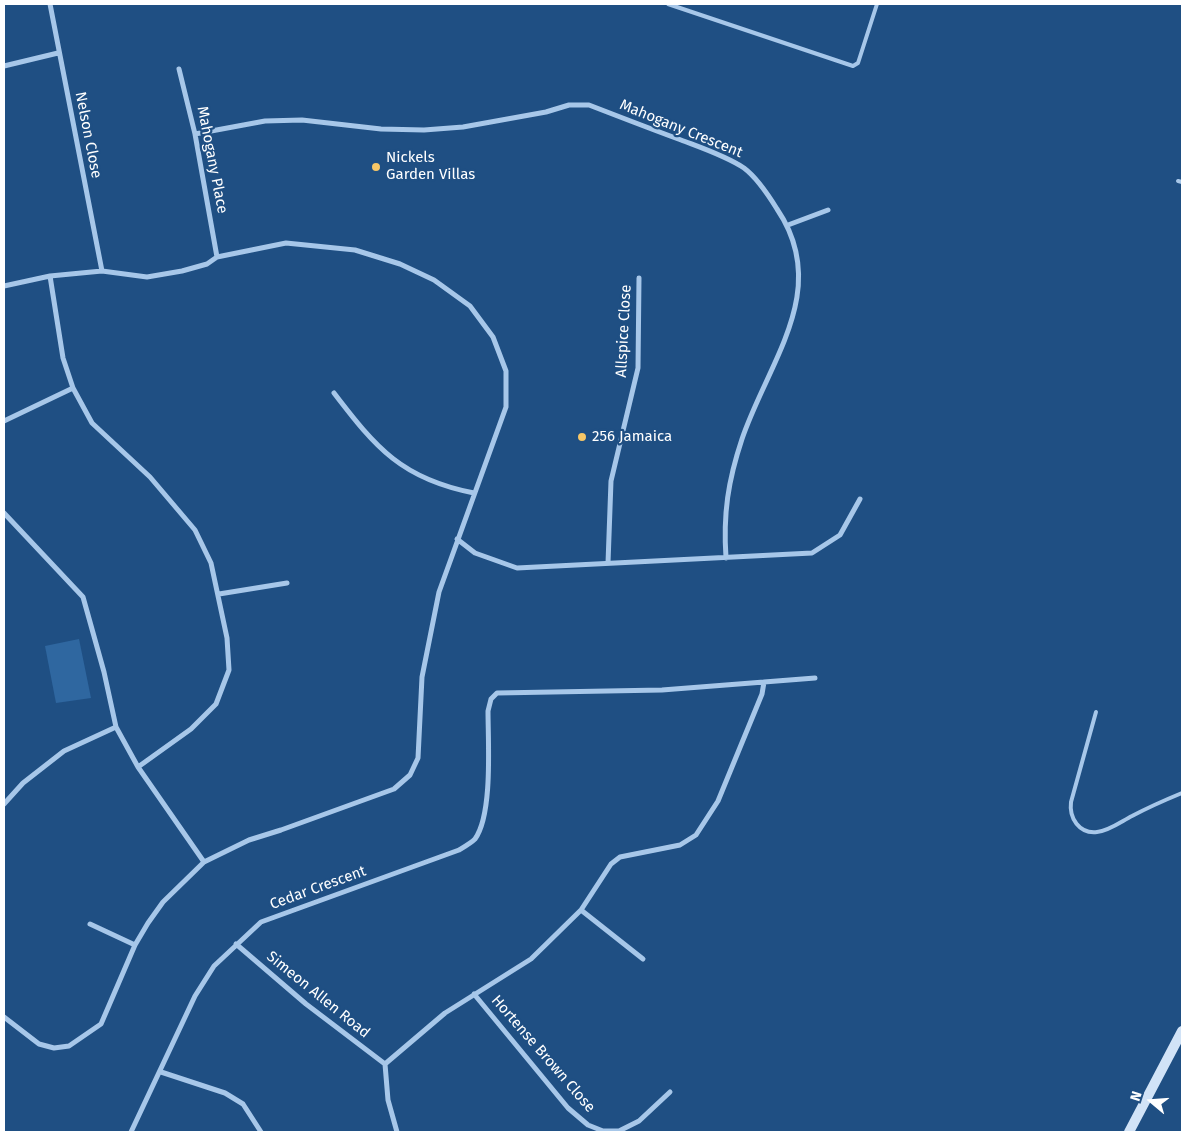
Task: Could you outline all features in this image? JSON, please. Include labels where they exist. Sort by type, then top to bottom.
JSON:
[{"type":"street","name":"Nelson Close","points":[[50,4],[58,53],[102,271]]},
{"type":"street","points":[[4,66],[58,53]]},
{"type":"street","name":"Mahogany Place","points":[[179,69],[195,134],[217,257]]},
{"type":"street","name":"Mahogany Crescent","points":[[195,134],[265,121],[302,120],[381,129],[454,128],[546,112],[569,105],[589,105],[705,150],[744,168],[788,225],[800,268],[796,308],[782,348],[740,447],[730,483],[724,521],[726,558]]},
{"type":"street","points":[[788,225],[828,210]]},
{"type":"street","points":[[4,286],[50,276],[102,271],[147,277],[182,271],[207,264],[217,257],[286,243],[355,250],[408,268],[434,280],[470,306],[493,337],[506,371],[506,407],[439,592],[422,677],[418,758],[410,775],[394,789],[345,808],[249,840],[204,862],[163,902],[135,945],[101,1024],[69,1046],[54,1048],[39,1044],[4,1017]]},
{"type":"street","points":[[50,276],[63,358],[73,388],[92,423],[150,477],[195,530],[211,563],[227,638],[229,670],[216,704],[192,730],[138,767]]},
{"type":"street","name":"Allspice Close","points":[[608,564],[611,481],[638,368],[640,278]]},
{"type":"street","points":[[4,421],[73,388]]},
{"type":"street","points":[[334,392],[384,452],[408,470],[445,487],[474,493]]},
{"type":"street","points":[[457,538],[475,553],[517,568],[812,553],[840,535],[860,499]]},
{"type":"street","points":[[4,513],[83,597],[104,672],[116,727],[138,767],[204,862]]},
{"type":"street","points":[[219,594],[287,583]]},
{"type":"street","points":[[397,1132],[388,1100],[385,1064],[444,1013],[531,959],[581,910],[611,864],[620,857],[680,845],[696,835],[718,801],[762,694],[764,682],[815,678]]},
{"type":"street","name":"Cedar Crescent","points":[[130,1132],[161,1072],[196,996],[214,966],[261,922],[459,850],[474,840],[480,826],[487,791],[488,711],[491,699],[497,693],[662,690],[764,682]]},
{"type":"street","points":[[4,804],[23,783],[64,751],[116,727]]},
{"type":"street","points":[[581,910],[643,959]]},
{"type":"street","points":[[90,924],[135,945]]},
{"type":"street","name":"Simeon Allen Road","points":[[236,944],[306,1004],[385,1064]]},
{"type":"street","name":"Hortense Brown Close","points":[[474,994],[568,1108],[588,1125],[604,1131],[619,1131],[639,1121],[670,1092]]},
{"type":"street","points":[[1129,1132],[1182,1031]]},
{"type":"street","points":[[161,1072],[231,1097],[243,1104],[261,1132]]},
{"type":"lane","points":[[668,4],[853,66],[858,63],[877,4]]},
{"type":"lane","points":[[1096,712],[1071,802],[1070,809],[1076,824],[1089,831],[1104,830],[1182,793]]},
{"type":"shaded area","points":[[79,639],[91,698],[56,703],[45,646]]},
{"type":"place","name":"Nickels Garden Villas","points":[[376,167]]},
{"type":"place","name":"256 Jamaica","points":[[582,437]]}]
